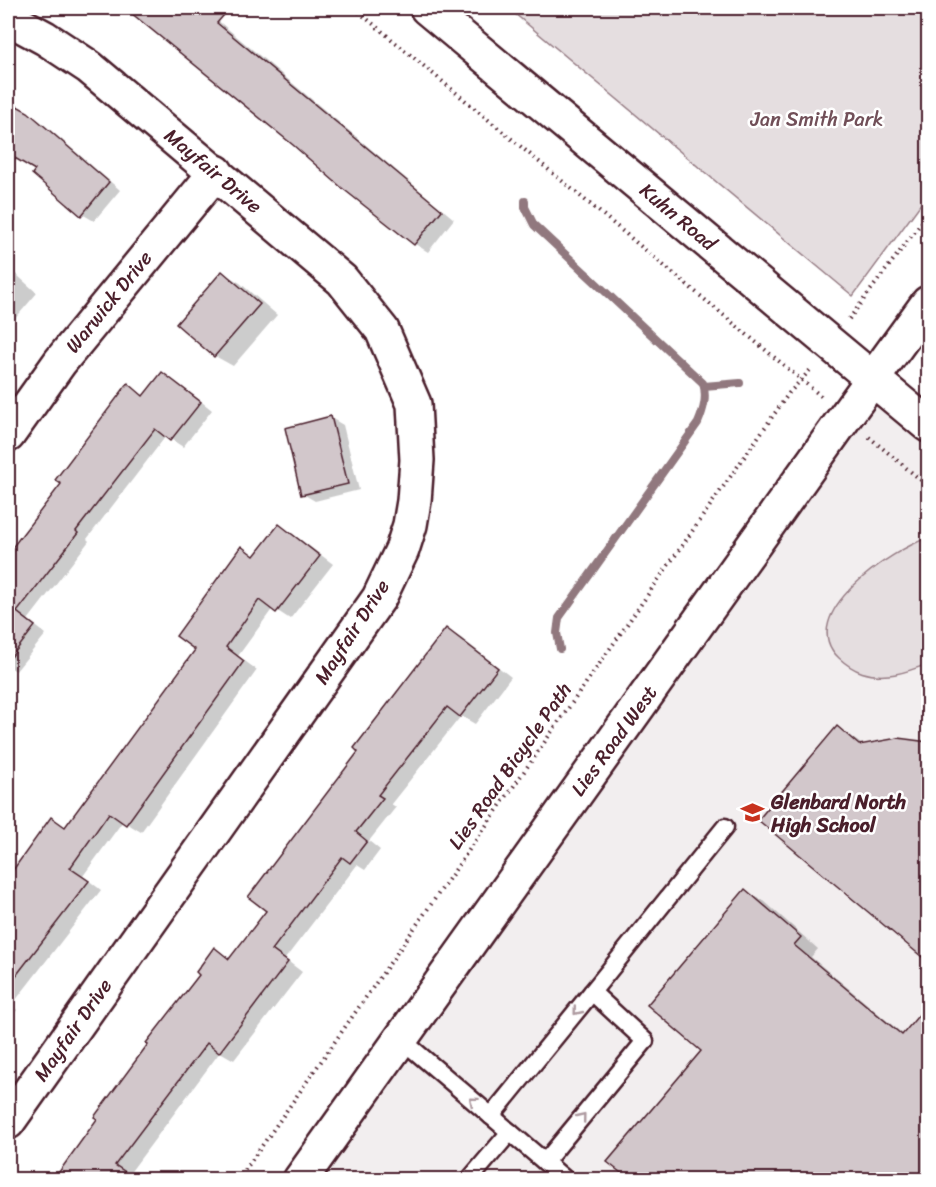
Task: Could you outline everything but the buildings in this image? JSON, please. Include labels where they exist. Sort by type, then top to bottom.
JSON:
[{"type":"street","name":"Kuhn Road","points":[[427,8],[928,425]]},
{"type":"street","name":"Mayfair Drive","points":[[8,18],[45,38],[89,67],[342,280],[382,330],[414,404],[417,460],[410,525],[402,550],[379,598],[8,1122]]},
{"type":"street","name":"Warwick Drive","points":[[8,435],[60,362],[216,172]]},
{"type":"street","name":"Lies Road West","points":[[300,1179],[928,303]]},
{"type":"lane","points":[[492,1116],[725,827]]},
{"type":"lane","points":[[545,1162],[645,1041],[592,993]]},
{"type":"lane","points":[[401,1039],[566,1179]]},
{"type":"lane","points":[[469,1179],[510,1132]]},
{"type":"path","points":[[354,8],[814,391]]},
{"type":"path","points":[[852,314],[928,214]]},
{"type":"path","name":"Lies Road Bicycle Path","points":[[238,1179],[789,393],[809,372]]},
{"type":"path","points":[[877,444],[928,486]]},
{"type":"shaded area","name":"Glenbard North High School","points":[[872,400],[928,447],[928,1179],[316,1180]]},
{"type":"green space","name":"Jan Smith Park","points":[[508,8],[928,8],[928,194],[853,296]]},
{"type":"green space","points":[[928,538],[928,664],[900,673],[882,675],[868,674],[850,667],[839,658],[828,641],[829,623],[838,604],[872,569],[893,555]]},
{"type":"waterway","points":[[525,201],[525,207],[534,225],[703,383],[705,393],[698,423],[559,618],[557,633],[560,649]]},
{"type":"waterway","points":[[704,386],[740,383]]},
{"type":"place","name":"Glenbard North High School","points":[[753,813]]}]
